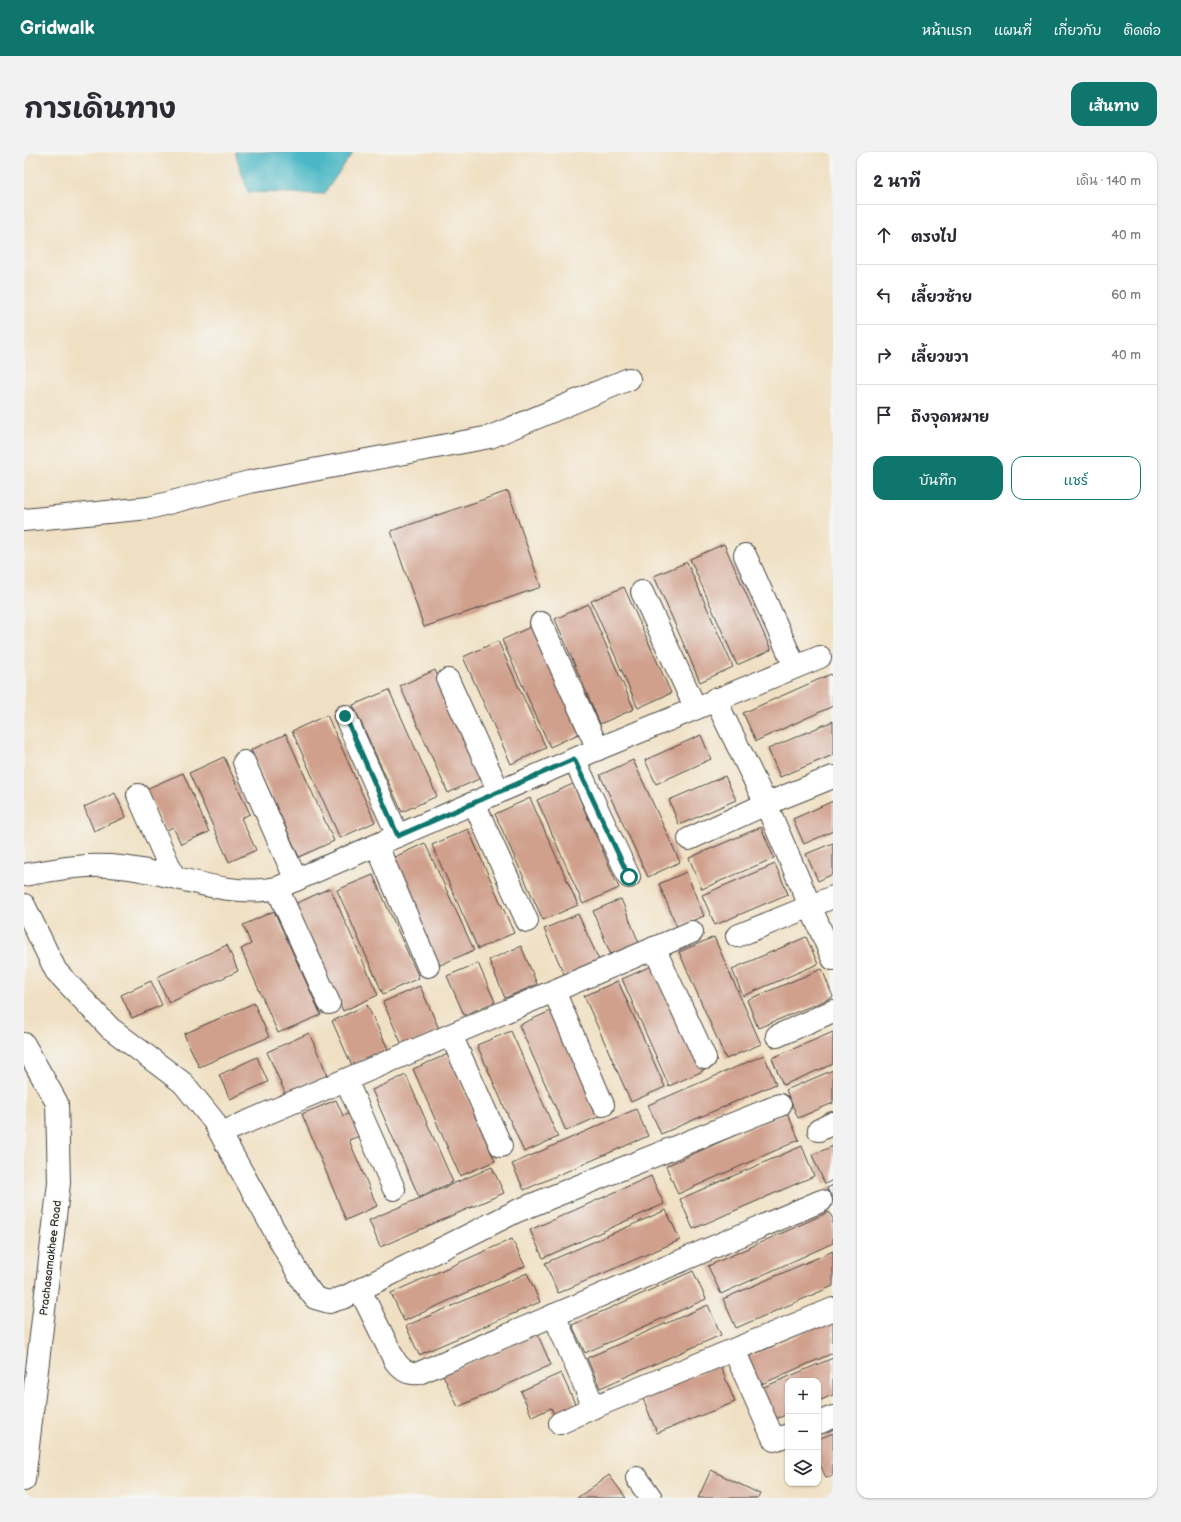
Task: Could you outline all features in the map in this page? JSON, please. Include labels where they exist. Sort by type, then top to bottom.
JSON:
[{"type":"street","points":[[24,520],[149,508],[249,482],[490,436],[629,379]]},
{"type":"street","points":[[745,555],[795,667]]},
{"type":"street","points":[[642,592],[695,707]]},
{"type":"street","points":[[541,623],[598,748]]},
{"type":"street","points":[[24,875],[85,865],[122,867],[237,890],[260,891],[287,884],[377,846],[598,748],[820,657]]},
{"type":"street","points":[[448,680],[499,792]]},
{"type":"street","points":[[715,699],[766,804],[833,959]]},
{"type":"street","points":[[345,716],[398,836]]},
{"type":"street","points":[[574,759],[629,877]]},
{"type":"street","points":[[244,762],[329,1003]]},
{"type":"street","points":[[689,839],[766,804],[833,778]]},
{"type":"street","points":[[138,796],[174,877]]},
{"type":"street","points":[[474,803],[527,921]]},
{"type":"street","points":[[377,846],[428,966]]},
{"type":"street","points":[[737,936],[833,898]]},
{"type":"street","points":[[24,906],[56,971],[110,1028],[183,1083],[213,1120],[303,1282],[315,1298],[329,1302],[344,1298],[517,1211],[780,1105]]},
{"type":"street","points":[[221,1133],[692,932]]},
{"type":"street","points":[[654,948],[705,1058]]},
{"type":"street","points":[[554,991],[603,1105]]},
{"type":"street","points":[[777,1036],[833,1012]]},
{"type":"street","points":[[451,1035],[501,1146]]},
{"type":"street","name":"Prachasamakhee Road","points":[[24,1044],[57,1102],[59,1183],[25,1466]]},
{"type":"street","points":[[346,1080],[394,1189]]},
{"type":"street","points":[[360,1290],[395,1361],[403,1371],[412,1374],[419,1373],[821,1201]]},
{"type":"street","points":[[560,1423],[594,1407],[833,1309]]},
{"type":"street","points":[[554,1315],[594,1407]]},
{"type":"street","points":[[734,1350],[774,1440],[785,1436]]},
{"type":"street","points":[[821,1422],[833,1417]]},
{"type":"street","points":[[637,1478],[651,1498]]},
{"type":"water","points":[[235,152],[353,152],[324,194],[248,192]]},
{"type":"building","points":[[508,491],[541,587],[424,627],[391,531]]},
{"type":"building","points":[[724,544],[771,650],[737,665],[690,559]]},
{"type":"building","points":[[687,562],[733,667],[700,682],[654,576]]},
{"type":"building","points":[[624,587],[671,693],[638,708],[591,601]]},
{"type":"building","points":[[588,604],[634,709],[600,724],[555,619]]},
{"type":"building","points":[[537,624],[585,731],[550,747],[502,640]]},
{"type":"building","points":[[498,641],[546,748],[511,764],[463,657]]},
{"type":"building","points":[[435,670],[483,777],[448,793],[400,686]]},
{"type":"building","points":[[831,674],[833,677],[833,706],[756,741],[743,713]]},
{"type":"building","points":[[389,690],[437,796],[402,812],[353,705]]},
{"type":"building","points":[[327,715],[375,822],[340,838],[292,731]]},
{"type":"building","points":[[833,721],[833,755],[780,777],[768,749]]},
{"type":"building","points":[[286,734],[334,841],[299,857],[251,750]]},
{"type":"building","points":[[701,735],[711,759],[656,784],[645,760]]},
{"type":"building","points":[[224,757],[250,814],[241,818],[256,850],[229,862],[189,773]]},
{"type":"building","points":[[633,760],[680,862],[648,877],[600,775]]},
{"type":"building","points":[[183,773],[209,832],[181,844],[173,827],[165,831],[146,789]]},
{"type":"building","points":[[725,776],[736,800],[679,825],[669,800]]},
{"type":"building","points":[[573,784],[619,888],[583,904],[537,800]]},
{"type":"building","points":[[115,793],[126,817],[94,831],[84,807]]},
{"type":"building","points":[[530,798],[578,905],[543,920],[495,814]]},
{"type":"building","points":[[833,801],[833,831],[804,844],[793,819]]},
{"type":"building","points":[[761,827],[774,858],[702,889],[689,858]]},
{"type":"building","points":[[468,829],[514,933],[478,949],[432,845]]},
{"type":"building","points":[[425,843],[474,950],[438,966],[390,859]]},
{"type":"building","points":[[833,843],[833,874],[818,881],[806,854]]},
{"type":"building","points":[[775,864],[788,894],[715,925],[702,895]]},
{"type":"building","points":[[686,872],[704,916],[677,927],[659,884]]},
{"type":"building","points":[[373,875],[419,978],[383,994],[337,890]]},
{"type":"building","points":[[330,888],[378,995],[343,1011],[295,904]]},
{"type":"building","points":[[621,899],[639,943],[611,955],[593,911]]},
{"type":"building","points":[[274,911],[321,1015],[278,1033],[241,949],[251,944],[243,925]]},
{"type":"building","points":[[578,914],[599,960],[565,976],[544,929]]},
{"type":"building","points":[[714,937],[761,1044],[726,1059],[679,952]]},
{"type":"building","points":[[806,937],[818,964],[743,996],[732,969]]},
{"type":"building","points":[[227,945],[238,971],[169,1003],[157,977]]},
{"type":"building","points":[[521,946],[537,984],[505,998],[489,960]]},
{"type":"building","points":[[478,963],[495,1002],[464,1015],[447,976]]},
{"type":"building","points":[[656,964],[703,1071],[669,1086],[622,979]]},
{"type":"building","points":[[822,969],[833,997],[758,1028],[747,1000]]},
{"type":"building","points":[[151,981],[162,1005],[132,1018],[121,995]]},
{"type":"building","points":[[618,981],[665,1087],[631,1102],[584,996]]},
{"type":"building","points":[[420,986],[440,1031],[403,1047],[383,1002]]},
{"type":"building","points":[[254,1003],[269,1037],[199,1067],[184,1034]]},
{"type":"building","points":[[367,1005],[388,1049],[352,1066],[332,1021]]},
{"type":"building","points":[[553,1010],[600,1116],[566,1131],[519,1025]]},
{"type":"building","points":[[511,1031],[558,1137],[524,1152],[477,1045]]},
{"type":"building","points":[[833,1032],[833,1064],[783,1085],[772,1058]]},
{"type":"building","points":[[309,1033],[328,1076],[286,1095],[267,1052]]},
{"type":"building","points":[[448,1054],[495,1161],[460,1176],[413,1069]]},
{"type":"building","points":[[764,1055],[776,1084],[661,1134],[648,1105]]},
{"type":"building","points":[[257,1057],[268,1082],[230,1099],[219,1075]]},
{"type":"building","points":[[833,1070],[833,1103],[798,1118],[786,1090]]},
{"type":"building","points":[[406,1075],[453,1182],[419,1197],[372,1090]]},
{"type":"building","points":[[336,1100],[343,1116],[352,1112],[362,1135],[349,1140],[377,1206],[346,1220],[302,1114]]},
{"type":"building","points":[[636,1109],[648,1136],[524,1190],[512,1164]]},
{"type":"building","points":[[787,1112],[799,1140],[678,1194],[666,1166]]},
{"type":"building","points":[[802,1146],[814,1176],[693,1229],[680,1199]]},
{"type":"building","points":[[833,1146],[833,1180],[825,1184],[812,1155]]},
{"type":"building","points":[[492,1167],[504,1193],[380,1247],[369,1220]]},
{"type":"building","points":[[651,1176],[664,1204],[543,1258],[530,1230]]},
{"type":"building","points":[[833,1185],[833,1202],[827,1188]]},
{"type":"building","points":[[666,1210],[680,1240],[558,1293],[545,1263]]},
{"type":"building","points":[[829,1212],[833,1219],[833,1243],[721,1294],[708,1266]]},
{"type":"building","points":[[512,1239],[525,1266],[404,1321],[391,1293]]},
{"type":"building","points":[[833,1251],[833,1286],[736,1328],[723,1299]]},
{"type":"building","points":[[693,1271],[706,1299],[585,1353],[572,1325]]},
{"type":"building","points":[[527,1273],[540,1302],[419,1355],[406,1326]]},
{"type":"building","points":[[708,1305],[721,1335],[600,1388],[587,1358]]},
{"type":"building","points":[[833,1320],[833,1353],[757,1386],[745,1358]]},
{"type":"building","points":[[537,1333],[551,1365],[458,1407],[443,1375]]},
{"type":"building","points":[[833,1358],[833,1395],[821,1400],[821,1378],[785,1378]]},
{"type":"building","points":[[720,1365],[735,1402],[657,1433],[642,1396]]},
{"type":"building","points":[[561,1373],[576,1406],[554,1415],[551,1408],[532,1417],[521,1391]]},
{"type":"building","points":[[785,1378],[785,1415],[773,1420],[759,1389]]},
{"type":"building","points":[[833,1433],[833,1475],[826,1478],[821,1466],[821,1438]]},
{"type":"building","points":[[711,1470],[760,1494],[758,1498],[698,1498]]},
{"type":"building","points":[[609,1475],[626,1498],[577,1498]]},
{"type":"route","points":[[345,716],[398,836],[574,759],[629,877]]}]
